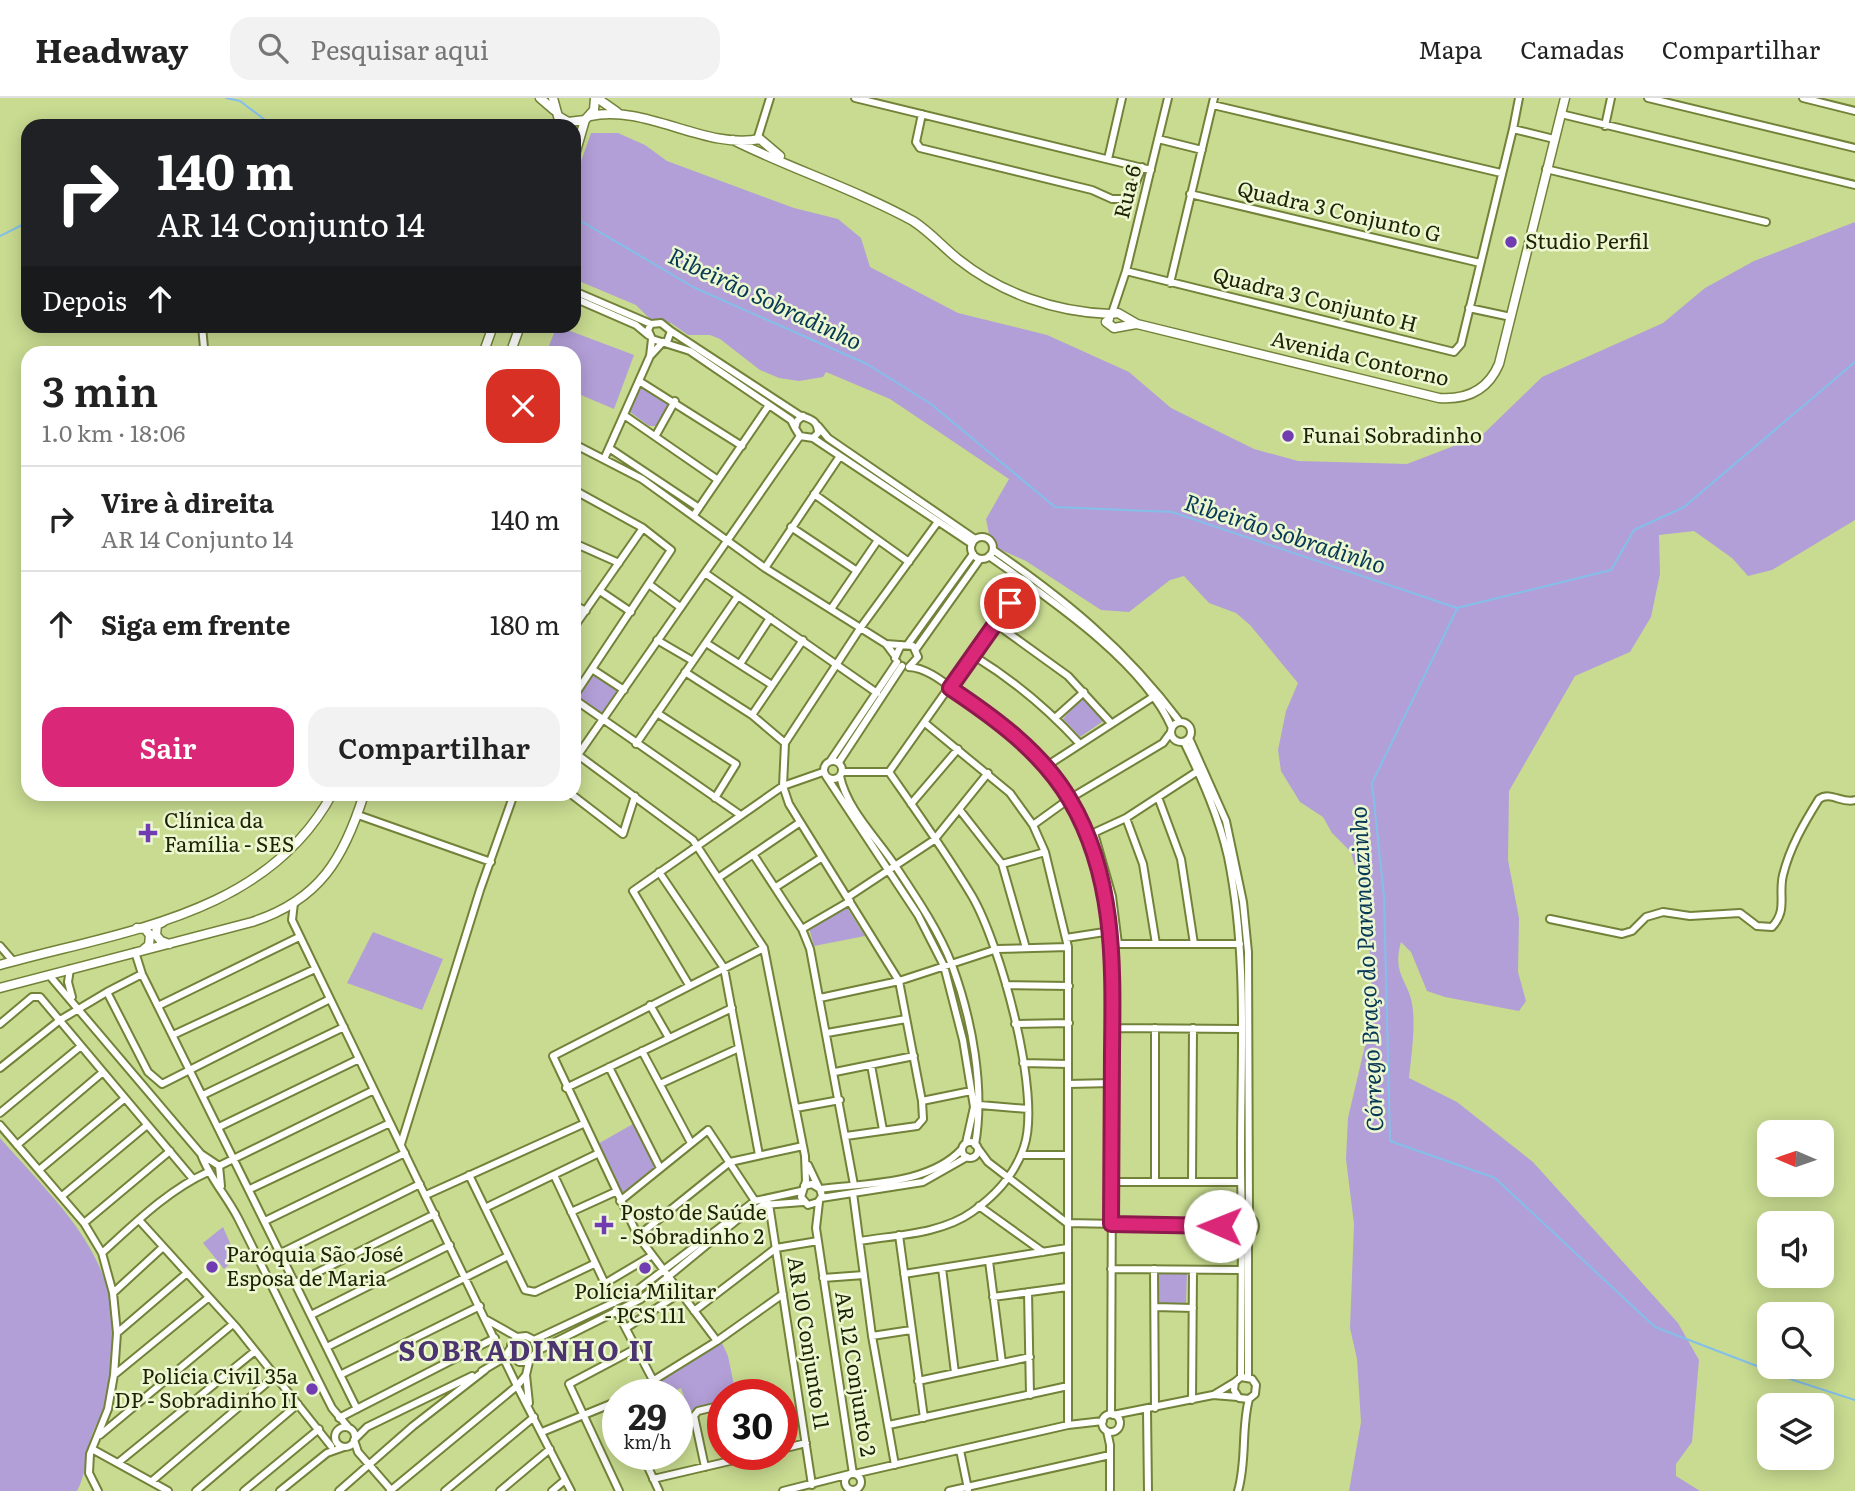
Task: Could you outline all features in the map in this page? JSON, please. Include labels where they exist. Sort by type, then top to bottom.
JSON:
[{"type":"main road","points":[[540,98],[566,119]]},
{"type":"main road","points":[[553,98],[557,119]]},
{"type":"main road","points":[[581,138],[596,98],[608,108],[630,117],[733,140],[761,141],[789,163]]},
{"type":"main road","name":"Avenida Contorno","points":[[1116,318],[1448,398],[1469,395],[1490,381],[1499,364],[1565,98]]},
{"type":"main road","points":[[581,120],[630,117]]},
{"type":"main road","points":[[733,140],[915,222],[997,287],[1023,297],[1116,318]]},
{"type":"main road","points":[[757,152],[761,141]]},
{"type":"main road","points":[[0,965],[166,920],[240,890],[273,867],[304,837],[327,801]]},
{"type":"main road","points":[[0,988],[276,913],[294,903],[329,873],[340,859],[363,801]]},
{"type":"main road","points":[[166,920],[158,925],[156,935],[169,944]]},
{"type":"main road","points":[[136,928],[145,929],[150,935],[149,945],[138,951]]},
{"type":"street","points":[[761,141],[770,98]]},
{"type":"street","points":[[856,98],[1151,170]]},
{"type":"street","points":[[1108,159],[1122,98]]},
{"type":"street","name":"Rua 6","points":[[1116,318],[1168,98]]},
{"type":"street","points":[[1511,317],[1469,308],[1520,98]]},
{"type":"street","points":[[1605,125],[1611,98]]},
{"type":"street","points":[[1648,98],[1855,148]]},
{"type":"street","points":[[1803,98],[1855,111]]},
{"type":"street","points":[[1170,283],[1213,101],[1501,173]]},
{"type":"street","points":[[922,114],[916,142],[920,148],[988,167],[1092,190],[1112,199],[1126,199],[1131,195],[1142,167]]},
{"type":"street","points":[[1561,114],[1855,185]]},
{"type":"street","points":[[1513,129],[1554,139]]},
{"type":"street","points":[[1158,139],[1202,150]]},
{"type":"street","points":[[1546,169],[1766,222]]},
{"type":"street","name":"Quadra 3 Conjunto G","points":[[1190,194],[1480,263]]},
{"type":"street","name":"Quadra 3 Conjunto H","points":[[1126,271],[1452,352],[1461,344],[1469,308]]},
{"type":"street","points":[[581,294],[651,324],[661,323],[818,426],[828,438],[973,542]]},
{"type":"street","points":[[581,301],[636,325],[650,337],[690,351],[791,420],[800,436]]},
{"type":"street","points":[[650,356],[651,324]]},
{"type":"street","points":[[605,457],[650,356],[665,342],[671,331]]},
{"type":"street","points":[[639,381],[675,401],[742,446]]},
{"type":"street","points":[[656,435],[675,401]]},
{"type":"street","points":[[694,515],[769,405]]},
{"type":"street","points":[[624,415],[718,480]]},
{"type":"street","points":[[796,428],[797,421],[803,416]]},
{"type":"street","points":[[813,438],[818,433],[818,426]]},
{"type":"street","points":[[800,436],[813,438],[937,523],[973,542],[988,538],[991,553],[1099,639],[1153,697],[1171,730],[1184,741],[1226,821],[1243,902],[1248,952],[1241,1270],[1242,1379]]},
{"type":"street","points":[[581,747],[603,721],[800,436]]},
{"type":"street","points":[[581,447],[605,457],[694,515],[765,568],[861,627],[886,644],[901,663],[926,671],[989,714],[1045,767],[1091,835],[1110,886],[1115,944],[1111,1182],[1112,1415],[1119,1424]]},
{"type":"street","points":[[609,448],[699,508]]},
{"type":"street","points":[[765,568],[841,456]]},
{"type":"street","points":[[581,495],[643,528],[671,550],[581,687]]},
{"type":"street","points":[[814,495],[909,562]]},
{"type":"street","points":[[846,1136],[921,1124],[922,1101],[899,981],[799,823],[783,786],[786,743],[861,627],[937,523]]},
{"type":"street","points":[[791,527],[857,570]]},
{"type":"street","points":[[581,618],[643,528]]},
{"type":"street","points":[[831,609],[878,540]]},
{"type":"street","points":[[529,1405],[527,1375],[529,1362],[537,1351],[615,1307],[666,1274],[737,1220],[769,1204],[814,1205],[820,1199],[853,1189],[923,1174],[951,1161],[964,1146],[974,1107],[964,1040],[948,965],[824,774],[826,763],[835,761],[901,663],[905,644],[973,554],[973,542]]},
{"type":"street","points":[[581,546],[619,563]]},
{"type":"street","points":[[835,761],[877,693],[901,663],[917,653],[980,559],[991,553]]},
{"type":"street","points":[[991,553],[1091,623],[1130,660],[1180,722],[1189,727],[1184,741],[1198,771],[1227,855],[1240,944],[1243,1217]]},
{"type":"street","points":[[973,554],[980,559]]},
{"type":"street","points":[[705,573],[877,693]]},
{"type":"street","points":[[889,772],[974,656],[1024,581]]},
{"type":"street","points":[[650,585],[680,607]]},
{"type":"street","points":[[600,591],[631,612]]},
{"type":"street","points":[[636,744],[738,596]]},
{"type":"street","points":[[581,609],[586,611]]},
{"type":"street","points":[[740,664],[770,618]]},
{"type":"street","points":[[996,624],[1058,668],[1111,723]]},
{"type":"street","points":[[657,640],[693,661]]},
{"type":"street","points":[[752,715],[803,640]]},
{"type":"street","points":[[706,643],[772,685]]},
{"type":"street","points":[[886,644],[905,644],[917,653],[926,671]]},
{"type":"street","points":[[974,656],[1006,676],[1055,718],[1079,743]]},
{"type":"street","points":[[593,669],[624,690]]},
{"type":"street","points":[[685,673],[752,715],[786,743]]},
{"type":"street","points":[[1055,718],[1084,692]]},
{"type":"street","points":[[1045,767],[1153,697]]},
{"type":"street","points":[[581,703],[603,721],[739,814]]},
{"type":"street","points":[[657,713],[736,764],[715,798]]},
{"type":"street","points":[[1163,743],[1180,722]]},
{"type":"street","points":[[925,723],[1010,793],[1032,825],[1045,852],[1068,947],[1068,1425]]},
{"type":"street","points":[[1032,825],[1069,799],[1163,743],[1184,741]]},
{"type":"street","points":[[912,804],[958,749]]},
{"type":"street","points":[[581,757],[697,845],[764,948],[805,1156],[819,1188],[816,1218],[823,1278]]},
{"type":"street","points":[[666,1274],[755,1201],[803,1189],[853,1189],[923,1182],[976,1154],[980,1105],[966,1017],[948,965],[895,866],[846,795],[835,761]]},
{"type":"street","points":[[1091,835],[1126,818],[1198,771]]},
{"type":"street","points":[[689,985],[633,891],[739,814],[783,786],[824,774],[833,779],[841,774],[889,772]]},
{"type":"street","points":[[860,1241],[944,1226],[979,1206],[1009,1178],[1025,1146],[1028,1109],[1023,1063],[997,949],[972,896],[889,772]]},
{"type":"street","points":[[802,929],[934,840],[988,773]]},
{"type":"street","points":[[1550,919],[1622,934],[1632,931],[1646,917],[1663,912],[1690,916],[1733,912],[1763,929],[1772,928],[1783,908],[1782,881],[1791,850],[1819,799],[1828,795],[1849,802],[1855,800]]},
{"type":"street","points":[[580,801],[623,834],[635,796]]},
{"type":"street","points":[[1158,797],[1181,859],[1194,944]]},
{"type":"street","points":[[401,1144],[512,801]]},
{"type":"street","points":[[959,809],[1002,864],[1026,948]]},
{"type":"street","points":[[358,815],[491,862]]},
{"type":"street","points":[[1126,818],[1143,864],[1156,944]]},
{"type":"street","points":[[718,878],[799,823]]},
{"type":"street","points":[[1091,835],[1115,944]]},
{"type":"street","points":[[1002,864],[1045,852]]},
{"type":"street","points":[[753,854],[802,929],[820,998],[846,1136],[873,1336],[895,1465]]},
{"type":"street","points":[[776,887],[821,858]]},
{"type":"street","points":[[659,872],[724,968],[759,1155]]},
{"type":"street","points":[[294,903],[292,920],[299,937],[517,1386],[571,1491]]},
{"type":"street","points":[[276,913],[292,920]]},
{"type":"street","points":[[1066,938],[1111,931]]},
{"type":"street","points":[[158,1006],[299,937]]},
{"type":"street","points":[[1115,944],[1240,944]]},
{"type":"street","points":[[0,946],[13,961]]},
{"type":"street","points":[[820,998],[899,981],[997,949],[1068,947]]},
{"type":"street","points":[[717,1341],[638,1236],[553,1056],[764,948]]},
{"type":"street","points":[[138,951],[142,974],[357,1409]]},
{"type":"street","points":[[70,969],[68,982],[72,999]]},
{"type":"street","points":[[173,1035],[315,969]]},
{"type":"street","points":[[0,1068],[78,1007],[142,974]]},
{"type":"street","points":[[49,975],[201,1154],[218,1166],[221,1187]]},
{"type":"street","points":[[1006,985],[1069,986]]},
{"type":"street","points":[[107,992],[148,1072],[163,1084],[330,999]]},
{"type":"street","points":[[0,1024],[37,996],[193,1179]]},
{"type":"street","points":[[650,1005],[669,1038]]},
{"type":"street","points":[[566,1088],[732,1008]]},
{"type":"street","points":[[827,1033],[906,1018]]},
{"type":"street","points":[[1015,1024],[1069,1023]]},
{"type":"street","points":[[203,1095],[344,1027]]},
{"type":"street","points":[[1112,1028],[1241,1029]]},
{"type":"street","points":[[1155,1028],[1155,1182]]},
{"type":"street","points":[[1192,1182],[1193,1028]]},
{"type":"street","points":[[0,1114],[81,1046]]},
{"type":"street","points":[[660,1084],[739,1048]]},
{"type":"street","points":[[642,1051],[691,1143]]},
{"type":"street","points":[[835,1072],[914,1056]]},
{"type":"street","points":[[219,1127],[359,1059]]},
{"type":"street","points":[[1023,1063],[1068,1064]]},
{"type":"street","points":[[871,1065],[883,1130]]},
{"type":"street","points":[[609,1067],[660,1168]]},
{"type":"street","points":[[17,1145],[103,1072]]},
{"type":"street","points":[[1068,1084],[1112,1083]]},
{"type":"street","points":[[102,1253],[139,1220],[193,1179],[374,1090]]},
{"type":"street","points":[[922,1101],[971,1091]]},
{"type":"street","points":[[39,1170],[124,1099]]},
{"type":"street","points":[[796,1108],[840,1100]]},
{"type":"street","points":[[980,1105],[1028,1109]]},
{"type":"street","points":[[250,1189],[390,1123]]},
{"type":"street","points":[[426,1195],[583,1124]]},
{"type":"street","points":[[0,1125],[84,1223],[102,1253],[113,1293],[117,1333],[114,1375],[108,1409],[92,1449],[89,1473],[98,1491]]},
{"type":"street","points":[[62,1196],[146,1126]]},
{"type":"street","points":[[620,1201],[708,1130],[755,1201]]},
{"type":"street","points":[[638,1236],[730,1162],[803,1146]]},
{"type":"street","points":[[964,1146],[976,1146]]},
{"type":"street","points":[[964,1146],[969,1157]]},
{"type":"street","points":[[976,1146],[988,1162],[1067,1223],[1220,1226],[1242,1234]]},
{"type":"street","points":[[84,1223],[170,1151]]},
{"type":"street","points":[[265,1221],[405,1153]]},
{"type":"street","points":[[201,1154],[209,1172],[221,1187],[332,1408],[349,1427],[358,1451],[391,1491],[527,1375]]},
{"type":"street","points":[[485,1208],[597,1154]]},
{"type":"street","points":[[1020,1155],[1068,1155]]},
{"type":"street","points":[[805,1156],[805,1203],[816,1218]]},
{"type":"street","points":[[969,1157],[988,1162]]},
{"type":"street","points":[[209,1172],[218,1166]]},
{"type":"street","points":[[469,1175],[525,1290],[530,1293],[594,1264]]},
{"type":"street","points":[[554,1175],[594,1264],[652,1379]]},
{"type":"street","points":[[1111,1182],[1241,1182]]},
{"type":"street","points":[[281,1253],[420,1184]]},
{"type":"street","points":[[571,1212],[615,1192]]},
{"type":"street","points":[[694,1311],[776,1248],[769,1204]]},
{"type":"street","points":[[979,1206],[1043,1252]]},
{"type":"street","points":[[296,1283],[435,1214]]},
{"type":"street","points":[[1220,1226],[1243,1217]]},
{"type":"street","points":[[1242,1234],[1254,1224],[1243,1217]]},
{"type":"street","points":[[139,1220],[233,1324],[321,1431],[345,1447],[358,1451]]},
{"type":"street","points":[[1242,1234],[1242,1379],[1234,1390],[1245,1417]]},
{"type":"street","points":[[898,1235],[924,1418]]},
{"type":"street","name":"AR 10 Conjunto 11","points":[[812,1485],[776,1248],[818,1241]]},
{"type":"street","points":[[311,1315],[450,1245]]},
{"type":"street","points":[[113,1293],[163,1247]]},
{"type":"street","points":[[904,1275],[1067,1248]]},
{"type":"street","points":[[327,1347],[508,1255]]},
{"type":"street","points":[[604,1284],[651,1256]]},
{"type":"street","points":[[989,1261],[1002,1363]]},
{"type":"street","points":[[942,1268],[956,1373]]},
{"type":"street","points":[[1111,1269],[1241,1270]]},
{"type":"street","points":[[1154,1269],[1155,1408]]},
{"type":"street","points":[[1192,1400],[1193,1270]]},
{"type":"street","points":[[117,1333],[187,1273]]},
{"type":"street","name":"AR 12 Conjunto 2","points":[[852,1474],[823,1278],[864,1275]]},
{"type":"street","points":[[993,1297],[1068,1287]]},
{"type":"street","points":[[1028,1292],[1030,1395]]},
{"type":"street","points":[[626,1328],[680,1293]]},
{"type":"street","points":[[659,1379],[783,1294]]},
{"type":"street","points":[[114,1375],[208,1297]]},
{"type":"street","points":[[340,1375],[480,1306]]},
{"type":"street","points":[[534,1340],[615,1307]]},
{"type":"street","points":[[1154,1307],[1193,1308]]},
{"type":"street","points":[[487,1320],[517,1337],[526,1336],[534,1340],[537,1351]]},
{"type":"street","points":[[99,1436],[233,1324]]},
{"type":"street","points":[[873,1336],[911,1330]]},
{"type":"street","points":[[339,1491],[413,1426],[504,1358],[517,1337]]},
{"type":"street","points":[[339,1418],[495,1338]]},
{"type":"street","points":[[619,1491],[569,1384],[636,1348]]},
{"type":"street","points":[[510,1349],[516,1360]]},
{"type":"street","points":[[120,1462],[255,1351]]},
{"type":"street","points":[[918,1381],[1030,1357]]},
{"type":"street","points":[[504,1358],[529,1362]]},
{"type":"street","points":[[280,1491],[327,1453],[345,1447],[355,1440],[367,1427],[485,1370]]},
{"type":"street","points":[[152,1481],[275,1376]]},
{"type":"street","points":[[783,1491],[1068,1425],[1103,1421],[1112,1415],[1213,1395],[1242,1379],[1255,1382],[1256,1390],[1249,1399],[1245,1417],[1244,1466],[1238,1491]]},
{"type":"street","points":[[889,1425],[1068,1386]]},
{"type":"street","points":[[1213,1395],[1249,1399]]},
{"type":"street","points":[[196,1491],[298,1404]]},
{"type":"street","points":[[332,1408],[334,1438]]},
{"type":"street","points":[[542,1432],[602,1408]]},
{"type":"street","points":[[653,1479],[705,1467],[694,1416],[698,1411],[707,1409]]},
{"type":"street","points":[[1147,1410],[1148,1491]]},
{"type":"street","points":[[1108,1490],[1111,1445],[1119,1424],[1128,1412]]},
{"type":"street","points":[[445,1491],[534,1417]]},
{"type":"street","points":[[1103,1421],[1111,1445]]},
{"type":"street","points":[[1107,1430],[1119,1424]]},
{"type":"street","points":[[327,1453],[342,1427],[367,1427]]},
{"type":"street","points":[[321,1431],[334,1438]]},
{"type":"street","points":[[244,1491],[321,1431]]},
{"type":"street","points":[[798,1445],[806,1443]]},
{"type":"street","points":[[92,1449],[120,1462],[168,1491]]},
{"type":"street","points":[[500,1491],[550,1449]]},
{"type":"street","points":[[960,1450],[968,1489]]},
{"type":"street","points":[[949,1491],[968,1489],[1110,1455]]},
{"type":"street","points":[[649,1470],[659,1491]]},
{"type":"street","points":[[856,1488],[867,1471]]},
{"type":"street","points":[[845,1482],[852,1474]]},
{"type":"street","points":[[852,1474],[856,1488]]},
{"type":"street","points":[[832,1478],[856,1488]]},
{"type":"street","points":[[552,1491],[565,1480]]},
{"type":"shaded area","points":[[591,133],[618,133],[645,145],[667,161],[794,208],[838,219],[861,238],[870,267],[958,313],[1047,335],[1129,372],[1171,408],[1254,449],[1298,461],[1407,464],[1477,440],[1542,377],[1663,323],[1705,288],[1754,261],[1855,222],[1855,520],[1772,570],[1748,576],[1732,558],[1694,531],[1659,535],[1660,574],[1651,617],[1630,652],[1575,676],[1509,791],[1508,860],[1519,918],[1518,972],[1526,1001],[1519,1011],[1427,991],[1411,952],[1401,942],[1399,954],[1398,963],[1413,1011],[1409,1078],[1457,1102],[1533,1162],[1678,1323],[1699,1360],[1692,1442],[1676,1464],[1676,1476],[1700,1491],[1349,1491],[1361,1422],[1357,1359],[1350,1328],[1354,1224],[1346,1159],[1348,1118],[1367,1037],[1372,996],[1368,915],[1351,852],[1332,833],[1323,817],[1300,802],[1281,771],[1278,750],[1286,711],[1298,683],[1250,625],[1236,613],[1209,603],[1184,576],[1170,580],[1129,612],[1101,610],[1026,561],[999,549],[989,534],[986,519],[1009,479],[890,399],[826,372],[823,377],[799,381],[779,378],[760,370],[720,339],[710,335],[688,335],[671,323],[650,319],[636,305],[581,282],[581,162]]},
{"type":"shaded area","points":[[554,333],[576,333],[634,355],[614,409],[581,395],[581,346],[549,346]]},
{"type":"shaded area","points":[[642,387],[669,400],[670,405],[656,426],[649,426],[630,412],[638,389]]},
{"type":"shaded area","points":[[591,674],[620,691],[603,716],[581,699],[581,692]]},
{"type":"shaded area","points":[[1080,698],[1085,698],[1105,720],[1080,737],[1063,719]]},
{"type":"shaded area","points":[[846,906],[865,936],[814,946],[809,928]]},
{"type":"shaded area","points":[[373,932],[443,959],[422,1010],[347,983]]},
{"type":"shaded area","points":[[633,1124],[656,1167],[620,1195],[596,1145]]},
{"type":"shaded area","points":[[0,1138],[77,1228],[94,1256],[107,1287],[113,1321],[113,1360],[104,1410],[92,1435],[83,1477],[77,1491],[0,1491]]},
{"type":"shaded area","points":[[223,1227],[233,1250],[233,1261],[224,1269],[203,1243]]},
{"type":"shaded area","points":[[1160,1272],[1187,1273],[1186,1303],[1159,1303],[1157,1275]]},
{"type":"shaded area","points":[[721,1341],[728,1356],[733,1379],[707,1379],[707,1406],[693,1410],[693,1379],[664,1379]]},
{"type":"waterway","name":"Ribeirão Sobradinho","points":[[226,98],[240,101],[264,119]]},
{"type":"waterway","name":"Ribeirão Sobradinho","points":[[581,221],[695,288],[867,364],[931,404],[1055,507],[1172,512],[1457,608],[1611,570],[1634,530],[1684,507],[1855,362]]},
{"type":"waterway","points":[[0,236],[21,226]]},
{"type":"waterway","name":"Córrego Braço do Paranoazinho","points":[[1457,609],[1372,783],[1384,896],[1390,1141],[1495,1178],[1655,1327],[1796,1381],[1855,1400]]},
{"type":"place","name":"Studio Perfil","points":[[1511,242]]},
{"type":"place","name":"Funai Sobradinho","points":[[1288,436]]},
{"type":"place","name":"Clínica da Família - SES","points":[[148,833]]},
{"type":"place","name":"Posto de Saúde - Sobradinho 2","points":[[604,1225]]},
{"type":"place","name":"Paróquia São José Esposa de Maria","points":[[212,1267]]},
{"type":"place","name":"Polícia Militar - PCS 111","points":[[645,1268]]},
{"type":"place","name":"Policia Civil 35a DP - Sobradinho II","points":[[312,1389]]},
{"type":"district","name":"SOBRADINHO II","points":[[527,1351]]},
{"type":"route","points":[[1010,603],[950,688],[989,714],[1039,758],[1069,799],[1087,836],[1105,893],[1113,944],[1111,1224],[1220,1226]]}]
